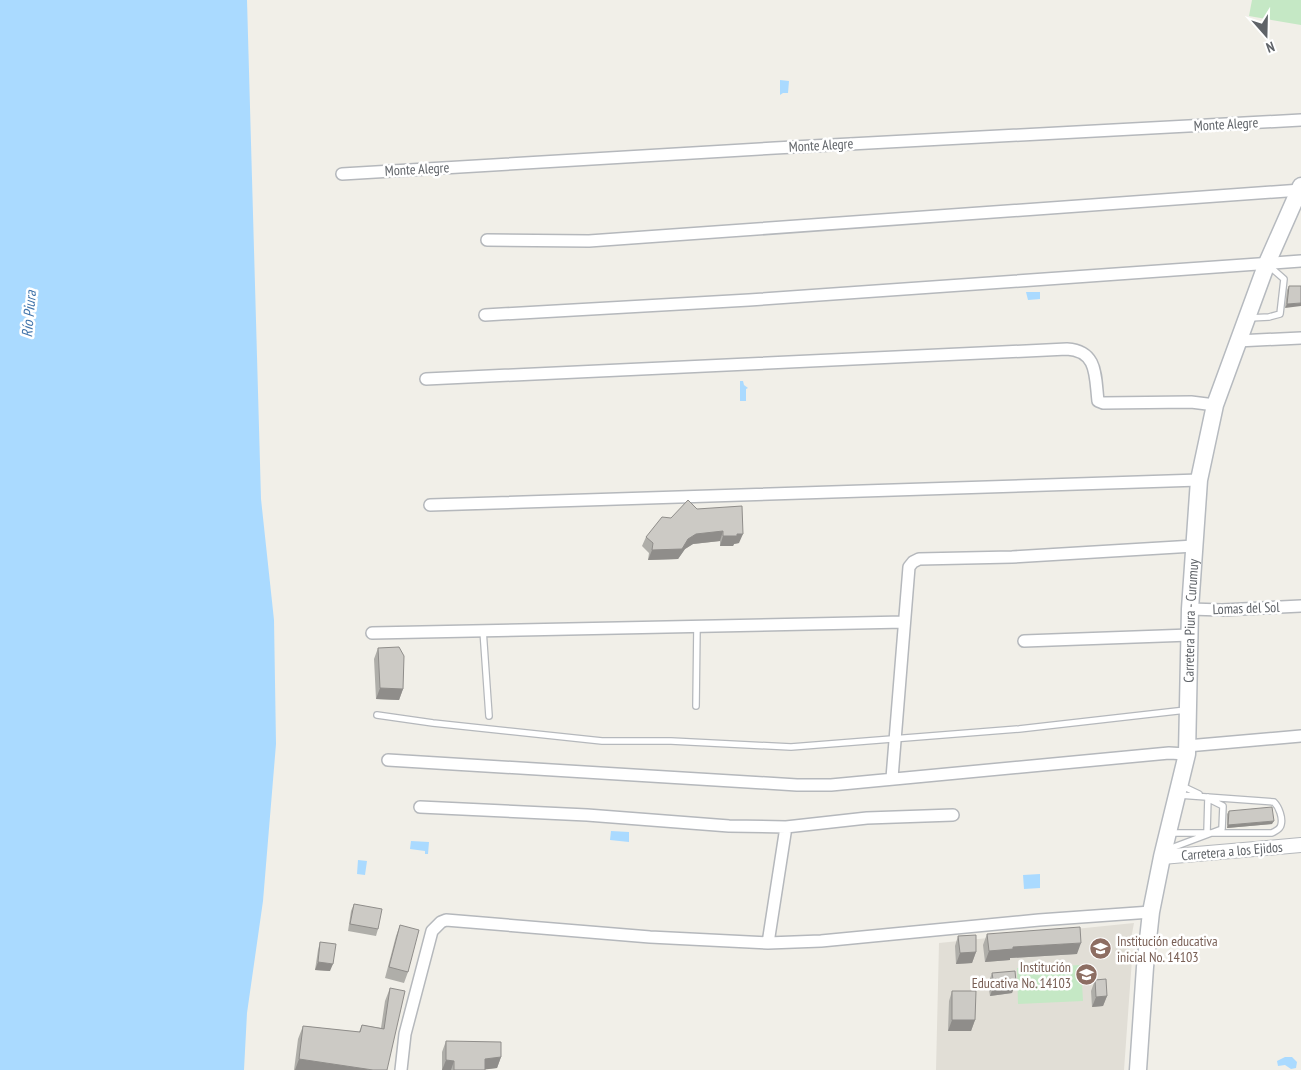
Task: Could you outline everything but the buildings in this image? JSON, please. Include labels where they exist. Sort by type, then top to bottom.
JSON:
[{"type":"main road","name":"Carretera Piura - Curumuy","points":[[1138,1070],[1151,912],[1187,750],[1190,609],[1199,480],[1215,405],[1237,341],[1267,263],[1300,188]]},
{"type":"street","name":"Monte Alegre","points":[[342,174],[775,148],[1301,120]]},
{"type":"street","points":[[487,240],[590,241],[1300,188]]},
{"type":"street","points":[[485,315],[749,300],[1301,261]]},
{"type":"street","points":[[1237,341],[1301,338]]},
{"type":"street","points":[[426,379],[1067,349],[1081,352],[1091,359],[1098,400],[1103,403],[1191,402],[1215,405]]},
{"type":"street","points":[[430,505],[1199,480]]},
{"type":"street","points":[[892,778],[909,567],[913,562],[919,559],[1012,558],[1194,546]]},
{"type":"street","name":"Lomas del Sol","points":[[1190,609],[1222,610],[1301,606]]},
{"type":"street","points":[[372,633],[904,622]]},
{"type":"street","points":[[1024,641],[1190,635]]},
{"type":"street","points":[[388,760],[797,785],[831,785],[1169,753],[1301,736]]},
{"type":"street","points":[[420,807],[587,815],[729,826],[786,828],[867,818],[953,815]]},
{"type":"street","points":[[768,943],[786,828]]},
{"type":"street","name":"Carretera a los Ejidos","points":[[1163,854],[1301,845]]},
{"type":"street","points":[[401,1070],[405,1034],[429,940],[432,931],[440,922],[456,920],[650,937],[768,943],[821,941],[1039,920],[1151,912]]},
{"type":"lane","points":[[1246,319],[1280,314],[1284,279],[1267,263]]},
{"type":"lane","points":[[696,706],[697,626]]},
{"type":"lane","points":[[483,630],[489,716]]},
{"type":"lane","points":[[377,715],[432,723],[602,741],[671,741],[791,747],[1019,729],[1188,710]]},
{"type":"lane","points":[[1163,854],[1222,830],[1222,806],[1206,798],[1178,790]]},
{"type":"lane","points":[[1168,833],[1272,833],[1282,825],[1279,807],[1274,802],[1268,800],[1206,798],[1178,790]]},
{"type":"lane","points":[[1206,798],[1207,832]]},
{"type":"shaded area","points":[[1134,923],[1128,955],[1132,959],[1124,1070],[936,1070],[939,943]]},
{"type":"green space","points":[[1252,0],[1301,0],[1301,25],[1249,16]]},
{"type":"green space","points":[[1081,965],[1083,1001],[1018,1004],[1017,968]]},
{"type":"water","name":"Río Piura","points":[[0,0],[247,0],[261,499],[274,620],[276,744],[263,901],[247,1013],[244,1070],[0,1070]]},
{"type":"water","points":[[780,80],[789,81],[788,93],[780,95]]},
{"type":"water","points":[[1026,292],[1040,292],[1040,299],[1028,300]]},
{"type":"water","points":[[740,381],[743,381],[744,385],[748,388],[746,389],[746,401],[740,401]]},
{"type":"water","points":[[611,831],[629,832],[629,842],[610,840]]},
{"type":"water","points":[[411,841],[429,842],[428,854],[425,854],[425,851],[410,849]]},
{"type":"water","points":[[358,860],[367,861],[365,875],[357,874]]},
{"type":"water","points":[[1040,874],[1040,888],[1024,889],[1023,875]]},
{"type":"water","points":[[1285,1057],[1292,1057],[1297,1062],[1296,1068],[1291,1069],[1285,1065],[1278,1066],[1277,1061]]},
{"type":"place","name":"Institución educativa inicial No. 14103","points":[[1101,949]]},
{"type":"place","name":"Institución Educativa No. 14103","points":[[1087,975]]}]
